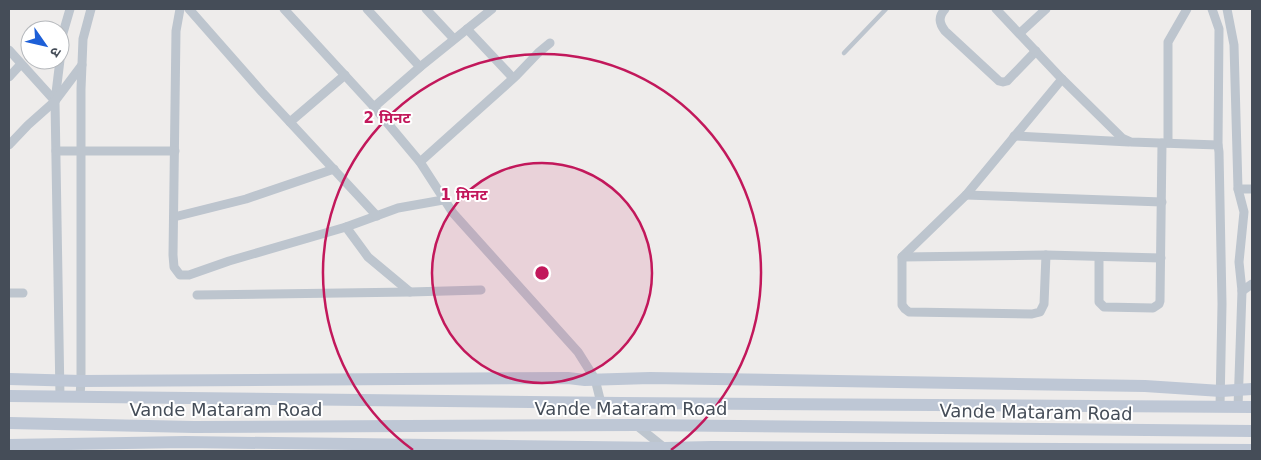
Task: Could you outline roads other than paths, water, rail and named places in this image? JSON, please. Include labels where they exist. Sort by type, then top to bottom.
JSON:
[{"type":"street","points":[[80,396],[82,64],[83,39],[91,9]]},
{"type":"street","points":[[180,9],[176,31],[173,255],[174,267],[180,275],[189,275],[229,261],[346,227],[398,208],[443,200]]},
{"type":"street","points":[[189,9],[262,92],[378,216]]},
{"type":"street","points":[[284,9],[374,107],[420,162],[453,213],[578,352],[596,379],[601,403]]},
{"type":"street","points":[[367,9],[420,67]]},
{"type":"street","points":[[426,9],[454,40]]},
{"type":"street","points":[[374,107],[492,9]]},
{"type":"street","points":[[945,9],[940,19],[945,31],[999,81],[1007,81],[1036,51]]},
{"type":"street","points":[[996,9],[1062,79],[1122,138],[1131,142]]},
{"type":"street","points":[[1020,33],[1046,9]]},
{"type":"street","points":[[1099,257],[1099,302],[1104,307],[1153,308],[1156,306],[1160,300],[1168,42],[1188,9]]},
{"type":"street","points":[[1212,9],[1219,29],[1218,145],[1222,304],[1220,407]]},
{"type":"street","points":[[1227,9],[1234,46],[1238,188],[1244,212],[1239,262],[1242,291],[1238,407]]},
{"type":"street","points":[[467,29],[513,78]]},
{"type":"street","points":[[420,162],[550,43]]},
{"type":"street","points":[[9,50],[20,63]]},
{"type":"street","points":[[9,145],[55,101],[82,64]]},
{"type":"street","points":[[9,77],[20,65]]},
{"type":"street","points":[[27,70],[55,101]]},
{"type":"street","points":[[59,70],[55,101],[60,397]]},
{"type":"street","points":[[290,122],[345,75]]},
{"type":"street","points":[[1046,255],[1044,304],[1040,312],[1032,314],[910,312],[902,305],[902,257],[966,195],[1062,79]]},
{"type":"street","points":[[1014,136],[1218,145]]},
{"type":"street","points":[[56,151],[175,150]]},
{"type":"street","points":[[174,216],[246,199],[334,170]]},
{"type":"street","points":[[1238,188],[1252,189]]},
{"type":"street","points":[[966,195],[1162,202]]},
{"type":"street","points":[[346,227],[368,257],[410,292]]},
{"type":"street","points":[[902,257],[1046,255],[1161,258]]},
{"type":"street","points":[[1242,291],[1252,284]]},
{"type":"street","points":[[197,295],[481,290]]},
{"type":"street","points":[[9,293],[23,293]]},
{"type":"street","points":[[9,379],[81,381],[568,378],[585,380],[650,378],[1145,386],[1221,391],[1252,389]]},
{"type":"street","name":"Vande Mataram Road","points":[[9,396],[601,403],[1252,407]]},
{"type":"street","name":"Vande Mataram Road","points":[[9,423],[293,428],[636,425],[1252,431]]},
{"type":"street","points":[[636,425],[666,450]]},
{"type":"street","points":[[292,447],[293,428]]},
{"type":"street","points":[[9,444],[185,442],[316,448],[666,450],[722,447],[1252,450]]},
{"type":"lane","points":[[844,53],[886,9]]}]
